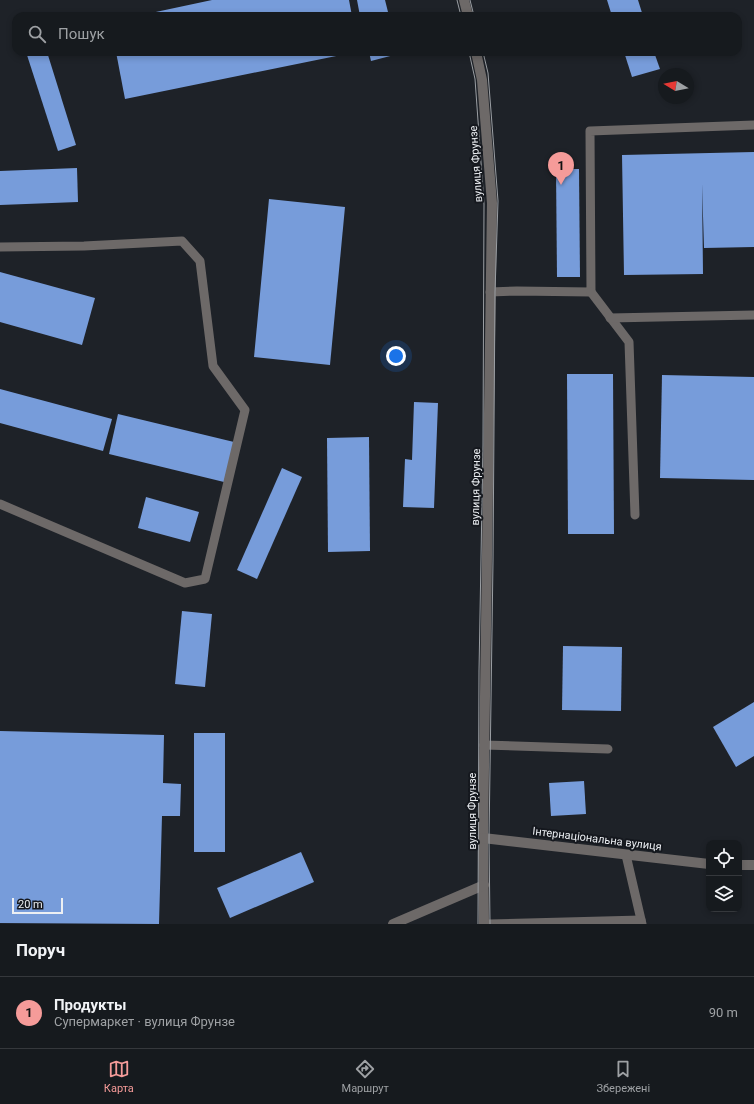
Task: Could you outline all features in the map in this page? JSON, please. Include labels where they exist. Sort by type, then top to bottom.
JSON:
[{"type":"street","points":[[464,0],[467,12]]},
{"type":"street","name":"вулиця Фрунзе","points":[[477,56],[482,80],[492,203],[484,745],[484,924]]},
{"type":"street","name":"Інтернаціональна вулиця","points":[[483,838],[706,864]]},
{"type":"street","points":[[742,865],[754,865]]},
{"type":"street","points":[[393,924],[484,885]]},
{"type":"lane","points":[[634,515],[629,342],[591,292],[590,131],[754,125]]},
{"type":"lane","points":[[0,247],[84,246],[182,241],[200,261],[213,366],[245,410],[206,579],[185,583],[0,504]]},
{"type":"lane","points":[[490,292],[517,290],[591,292]]},
{"type":"lane","points":[[610,318],[754,315]]},
{"type":"lane","points":[[484,745],[608,749]]},
{"type":"lane","points":[[489,924],[641,922],[626,855]]},
{"type":"building","points":[[212,0],[349,0],[351,12],[156,12]]},
{"type":"building","points":[[357,0],[385,0],[388,12],[359,12]]},
{"type":"building","points":[[607,0],[638,0],[642,12],[611,12]]},
{"type":"building","points":[[27,56],[48,56],[76,145],[58,151]]},
{"type":"building","points":[[117,56],[336,56],[125,99]]},
{"type":"building","points":[[370,56],[390,56],[371,61]]},
{"type":"building","points":[[625,56],[655,56],[660,68],[632,77]]},
{"type":"building","points":[[754,152],[754,247],[704,248],[702,184],[703,274],[624,275],[622,155]]},
{"type":"building","points":[[77,168],[78,202],[0,205],[0,171]]},
{"type":"building","points":[[556,169],[579,169],[580,277],[557,277]]},
{"type":"building","points":[[269,199],[345,207],[330,365],[254,357]]},
{"type":"building","points":[[0,272],[95,298],[82,345],[0,322]]},
{"type":"building","points":[[567,374],[613,374],[614,534],[568,534]]},
{"type":"building","points":[[662,375],[754,377],[754,480],[660,478]]},
{"type":"building","points":[[0,389],[112,419],[103,451],[0,423]]},
{"type":"building","points":[[414,402],[438,403],[434,508],[403,507],[405,459],[412,460]]},
{"type":"building","points":[[118,414],[234,442],[224,482],[109,454]]},
{"type":"building","points":[[369,437],[370,551],[328,552],[327,438]]},
{"type":"building","points":[[282,468],[302,477],[257,579],[237,570]]},
{"type":"building","points":[[146,497],[199,512],[190,542],[138,528]]},
{"type":"building","points":[[182,611],[212,614],[205,687],[175,684]]},
{"type":"building","points":[[563,646],[622,647],[621,711],[562,710]]},
{"type":"building","points":[[754,702],[754,756],[736,767],[713,727]]},
{"type":"building","points":[[0,731],[164,735],[163,783],[181,784],[180,816],[162,816],[159,924],[0,923]]},
{"type":"building","points":[[194,733],[225,733],[225,852],[194,852]]},
{"type":"building","points":[[584,781],[586,814],[551,816],[549,783]]},
{"type":"building","points":[[301,852],[314,882],[230,918],[217,888]]},
{"type":"tram line","points":[[457,0],[460,12]]},
{"type":"tram line","points":[[470,0],[473,12]]},
{"type":"tram line","points":[[470,56],[475,79],[484,204],[478,924]]},
{"type":"tram line","points":[[484,56],[488,73],[498,201],[495,292],[489,839],[490,924]]},
{"type":"place","name":"Продукты","points":[[561,185]]}]
